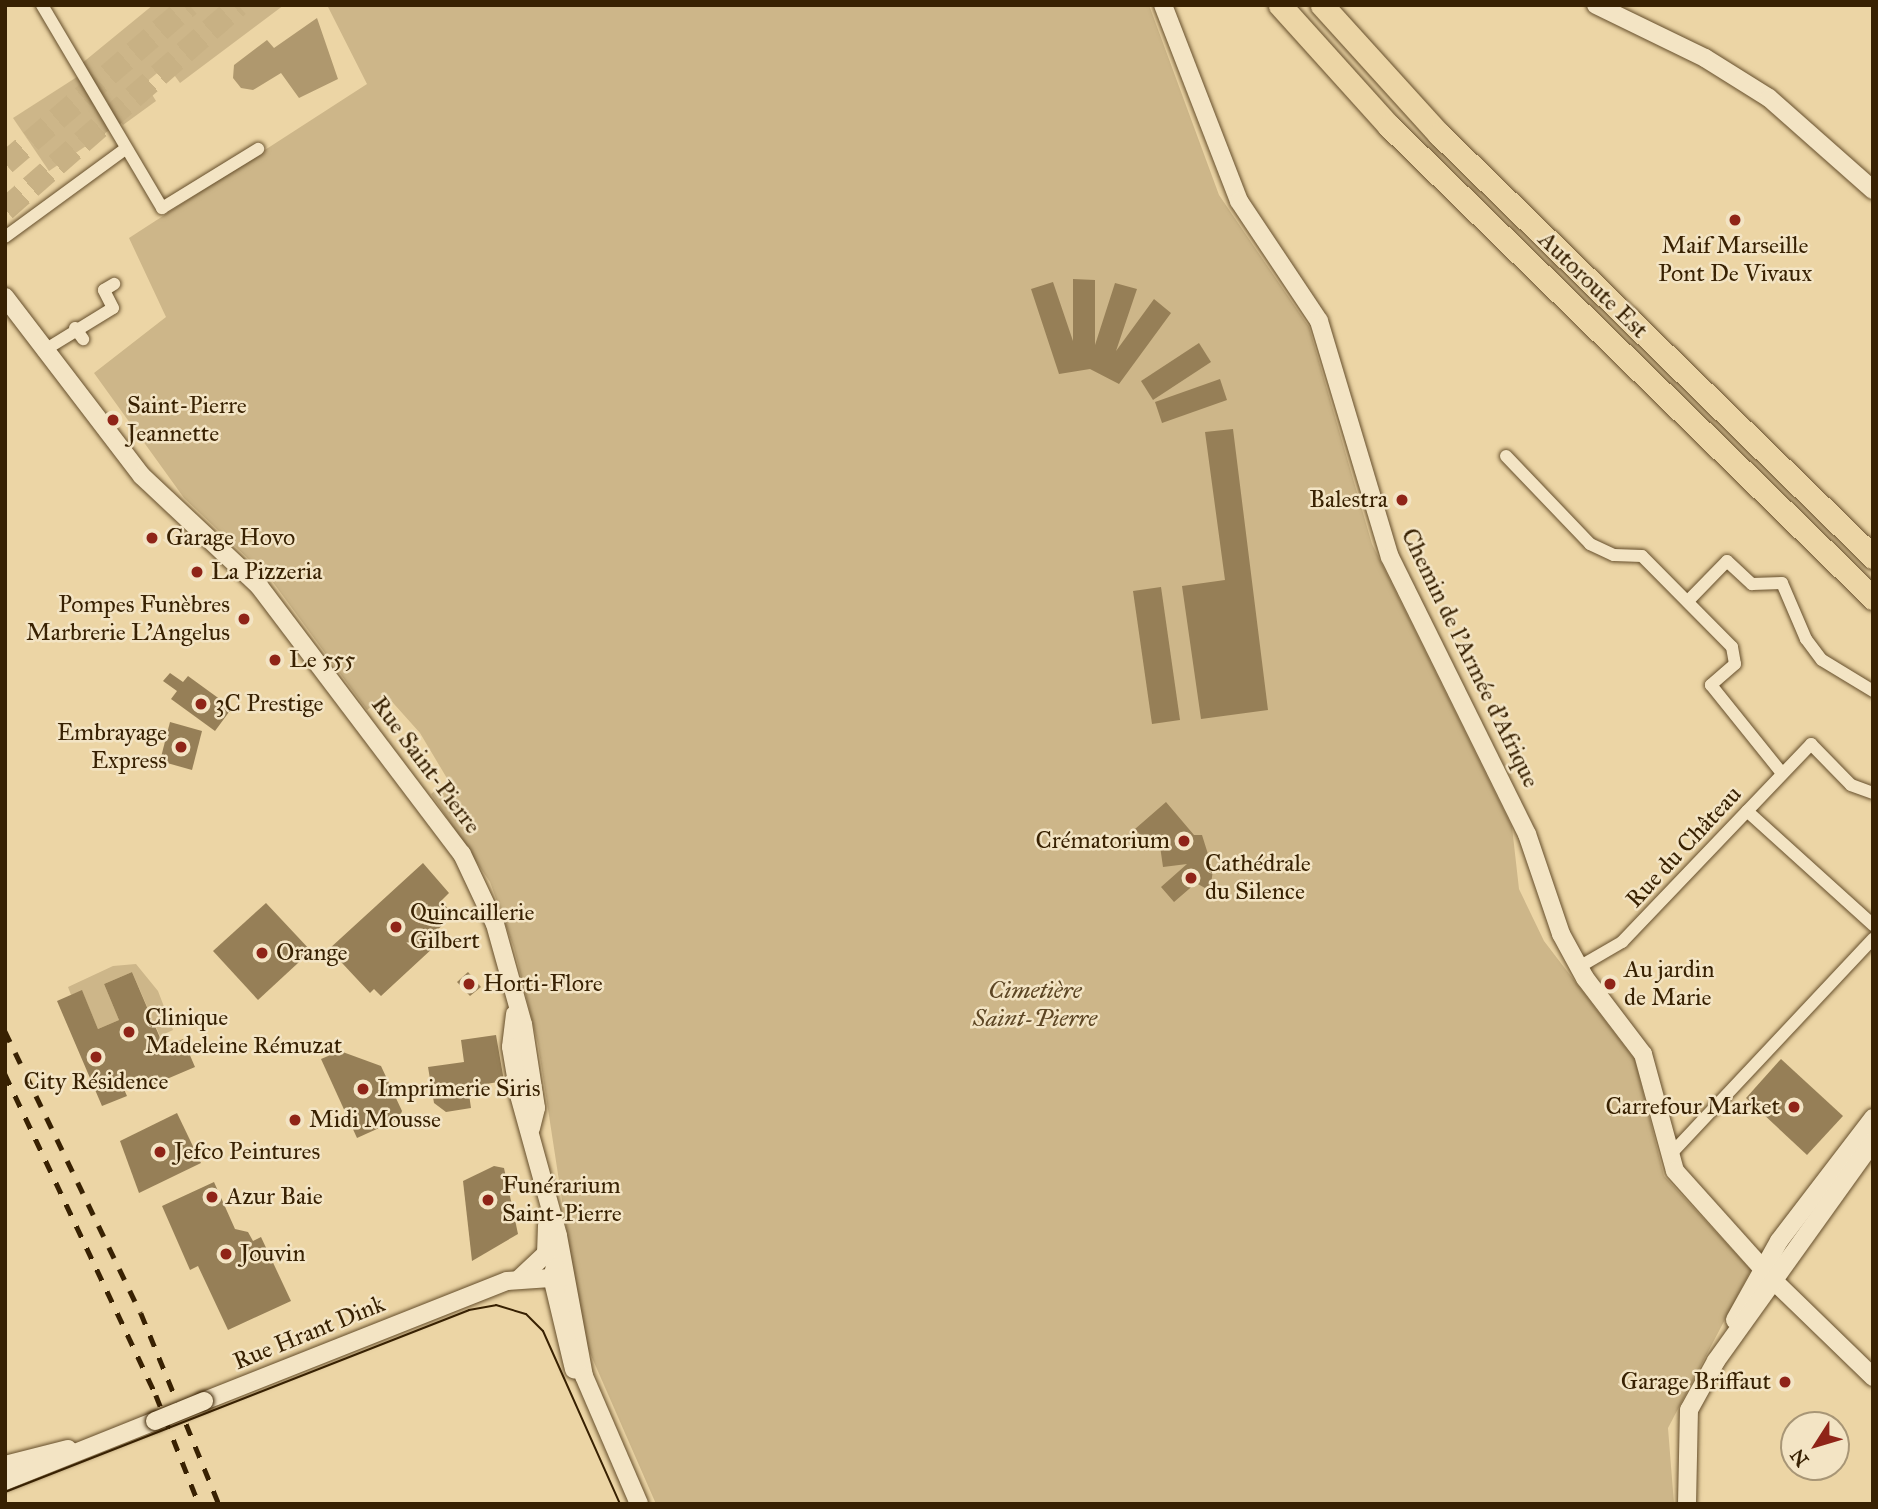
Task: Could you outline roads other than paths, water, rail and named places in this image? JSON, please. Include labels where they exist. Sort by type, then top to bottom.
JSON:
[{"type":"highway","name":"Autoroute Est","points":[[1280,5],[1390,126],[1873,598]]},
{"type":"highway","name":"Autoroute Est","points":[[1322,5],[1439,134],[1873,557]]},
{"type":"street","points":[[41,5],[120,130],[124,150],[162,208],[258,149]]},
{"type":"street","name":"Chemin de l'Armée d'Afrique","points":[[1163,5],[1239,201],[1319,321],[1390,557],[1523,825],[1579,967],[1643,1054],[1670,1156],[1684,1184],[1767,1273],[1873,1377]]},
{"type":"street","points":[[1596,5],[1705,58],[1769,98],[1873,190]]},
{"type":"street","points":[[5,237],[124,150]]},
{"type":"street","points":[[43,351],[75,328],[115,313],[104,290],[114,284]]},
{"type":"street","name":"Rue Saint-Pierre","points":[[5,297],[43,351],[142,476],[259,586],[461,854],[495,922],[516,1003],[537,1108],[531,1128],[558,1236],[559,1277],[581,1362],[596,1406],[639,1504]]},
{"type":"street","points":[[75,328],[83,339]]},
{"type":"street","points":[[1506,456],[1590,544],[1614,555],[1642,556],[1736,653],[1735,664],[1712,682],[1712,689],[1781,772]]},
{"type":"street","points":[[1688,601],[1727,561],[1752,584],[1782,583],[1806,639],[1822,660],[1873,691]]},
{"type":"street","name":"Rue du Château","points":[[1579,967],[1622,942],[1781,772],[1811,744],[1851,785],[1873,793]]},
{"type":"street","points":[[1747,811],[1873,925]]},
{"type":"street","points":[[1670,1156],[1873,939]]},
{"type":"street","points":[[1687,1504],[1689,1410],[1767,1273],[1871,1130]]},
{"type":"street","name":"Rue Hrant Dink","points":[[519,1278],[546,1254],[548,1204]]},
{"type":"street","name":"Rue Hrant Dink","points":[[5,1481],[519,1278],[559,1277]]},
{"type":"street","name":"Rue Hrant Dink","points":[[5,1465],[119,1437]]},
{"type":"tunnel","points":[[5,163],[189,5]]},
{"type":"tunnel","points":[[5,209],[238,5]]},
{"type":"tram line","points":[[5,1492],[469,1310],[496,1305],[526,1314],[543,1331],[620,1504]]},
{"type":"railway","points":[[5,1031],[141,1313],[219,1504]]},
{"type":"railway","points":[[5,1074],[156,1395],[199,1504]]},
{"type":"place","name":"Maif Marseille Pont De Vivaux","points":[[1735,220]]},
{"type":"place","name":"Saint-Pierre Jeannette","points":[[113,420]]},
{"type":"place","name":"Balestra","points":[[1402,500]]},
{"type":"place","name":"Garage Hovo","points":[[152,538]]},
{"type":"place","name":"La Pizzeria","points":[[197,572]]},
{"type":"place","name":"Pompes Funèbres Marbrerie L'Angelus","points":[[244,619]]},
{"type":"place","name":"Le 555","points":[[275,660]]},
{"type":"place","name":"3C Prestige","points":[[201,704]]},
{"type":"place","name":"Embrayage Express","points":[[181,747]]},
{"type":"place","name":"Crématorium","points":[[1184,841]]},
{"type":"place","name":"Cathédrale du Silence","points":[[1191,878]]},
{"type":"place","name":"Quincaillerie Gilbert","points":[[396,927]]},
{"type":"place","name":"Orange","points":[[262,953]]},
{"type":"place","name":"Horti-Flore","points":[[469,984]]},
{"type":"place","name":"Au jardin de Marie","points":[[1610,984]]},
{"type":"place","name":"Clinique Madeleine Rémuzat","points":[[129,1032]]},
{"type":"place","name":"City Résidence","points":[[96,1057]]},
{"type":"place","name":"Imprimerie Siris","points":[[363,1089]]},
{"type":"place","name":"Carrefour Market","points":[[1794,1107]]},
{"type":"place","name":"Midi Mousse","points":[[295,1120]]},
{"type":"place","name":"Jefco Peintures","points":[[160,1152]]},
{"type":"place","name":"Azur Baie","points":[[212,1197]]},
{"type":"place","name":"Funérarium Saint-Pierre","points":[[488,1200]]},
{"type":"place","name":"Jouvin","points":[[226,1254]]},
{"type":"place","name":"Garage Briffaut","points":[[1785,1382]]},
{"type":"park label","name":"Cimetière Saint-Pierre","points":[[1035,1005]]}]
